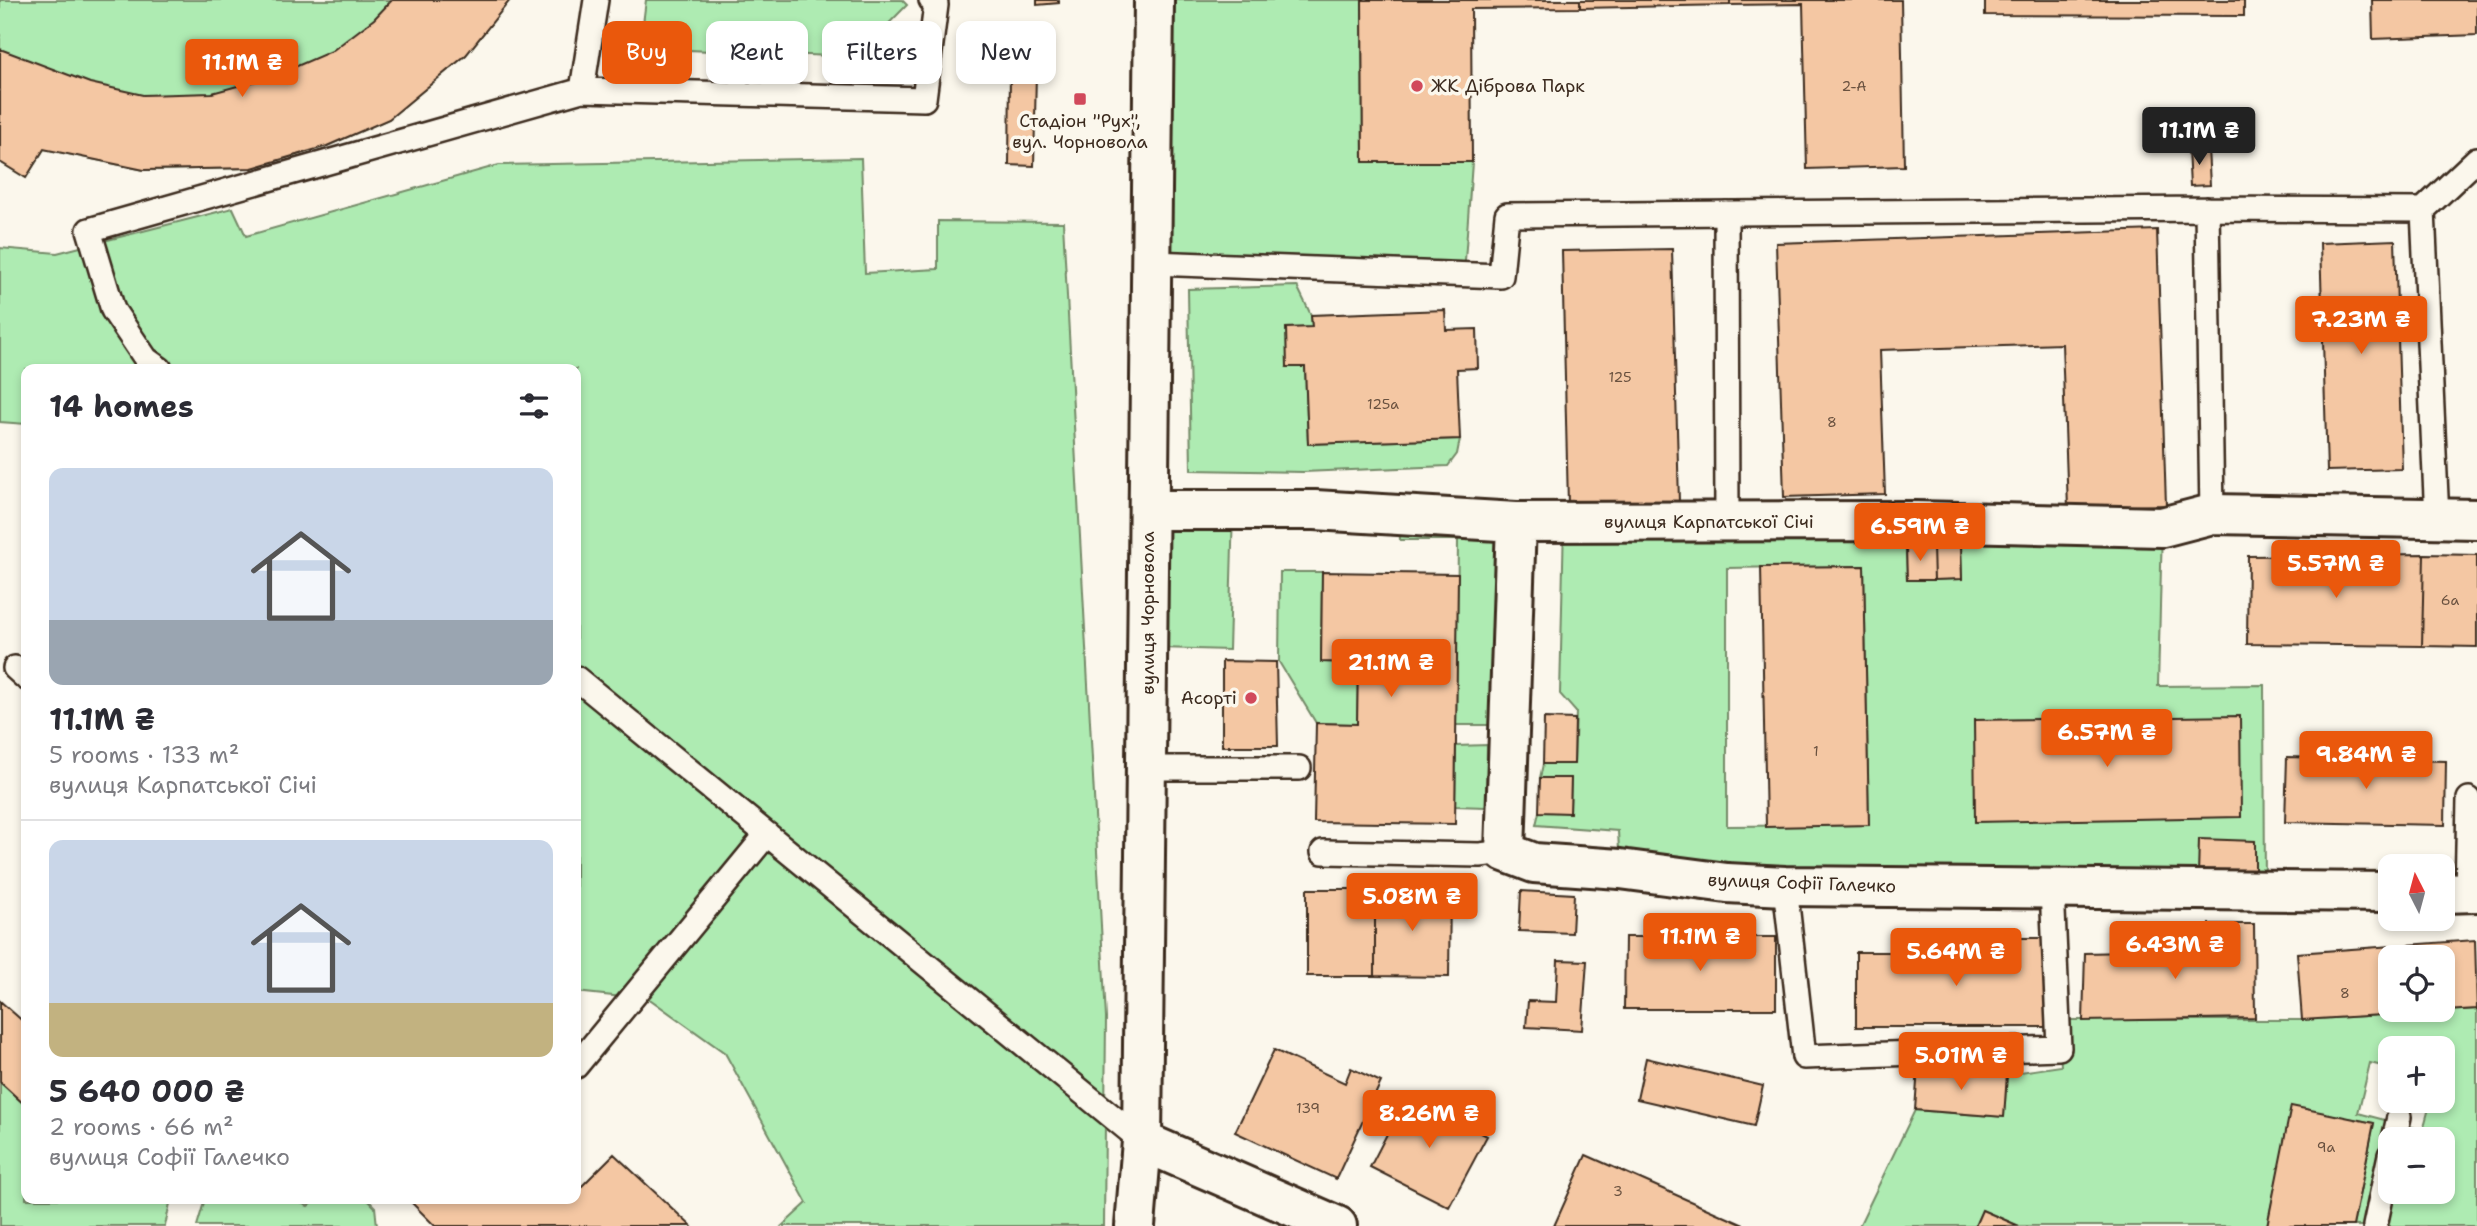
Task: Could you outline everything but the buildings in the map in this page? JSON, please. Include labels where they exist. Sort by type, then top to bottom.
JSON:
[{"type":"street","name":"вулиця Чорновола","points":[[1135,1226],[1142,1141],[1154,0]]},
{"type":"street","name":"вулиця Карпатської Січі","points":[[1149,510],[1315,510],[1516,522],[1916,521],[2162,527],[2212,514],[2477,519]]},
{"type":"street","points":[[1505,852],[1516,522]]},
{"type":"street","name":"вулиця Софії Галечко","points":[[1505,852],[1534,863],[1620,869],[1727,883],[1785,886],[2378,892]]},
{"type":"street","points":[[1142,1141],[1337,1226]]},
{"type":"lane","points":[[582,90],[596,0]]},
{"type":"lane","points":[[153,364],[146,359],[113,310],[89,230],[582,90],[925,99],[936,5],[931,0]]},
{"type":"lane","points":[[1152,262],[1501,276],[1507,215],[2207,209],[2423,210],[2477,159]]},
{"type":"lane","points":[[2207,209],[2212,514]]},
{"type":"lane","points":[[2423,210],[2437,519]]},
{"type":"lane","points":[[1726,213],[1727,523]]},
{"type":"lane","points":[[581,682],[1142,1141]]},
{"type":"lane","points":[[1147,768],[1299,768]]},
{"type":"lane","points":[[2462,893],[2469,799]]},
{"type":"lane","points":[[581,1060],[767,834]]},
{"type":"lane","points":[[1323,852],[1480,855],[1505,852]]},
{"type":"lane","points":[[1785,886],[1804,1057],[2059,1048],[2052,888]]},
{"type":"lane","points":[[2397,1127],[2399,1116]]},
{"type":"lane","points":[[2375,1226],[2380,1204]]},
{"type":"green space","points":[[0,0],[510,0],[466,55],[389,119],[327,146],[252,168],[144,170],[44,149],[26,178],[0,162]]},
{"type":"green space","points":[[646,0],[902,0],[907,5],[891,21],[822,21],[822,56],[808,55],[808,21],[706,21],[706,51],[692,50],[692,21],[643,21]]},
{"type":"green space","points":[[1171,0],[1362,0],[1363,162],[1472,162],[1464,275],[1172,263]]},
{"type":"green space","points":[[861,158],[865,273],[938,269],[938,221],[1063,222],[1106,1018],[1104,1226],[782,1226],[807,1203],[725,1053],[651,1000],[581,993],[581,364],[21,364],[21,424],[0,422],[0,248],[57,253],[233,208],[246,236],[499,165]]},
{"type":"green space","points":[[1297,286],[1311,315],[1312,327],[1287,367],[1305,367],[1308,444],[1460,439],[1457,454],[1448,466],[1303,472],[1191,470],[1188,289]]},
{"type":"green space","points":[[1163,510],[1233,510],[1229,650],[1160,648]]},
{"type":"green space","points":[[1399,515],[1516,522],[1511,725],[1456,725],[1458,540],[1400,540]]},
{"type":"green space","points":[[1564,522],[1905,522],[1907,580],[1962,579],[1961,546],[1965,523],[2162,527],[2158,686],[2264,685],[2265,891],[1620,869],[1618,831],[1536,825],[1539,812],[1570,812],[1571,778],[1540,778],[1543,764],[1574,763],[1576,712],[1560,694]],"holes":[[[1864,566],[1869,825],[1727,826],[1727,568]]]},
{"type":"green space","points":[[1280,572],[1322,572],[1321,662],[1358,663],[1357,724],[1316,723],[1279,662]]},
{"type":"green space","points":[[1487,745],[1486,807],[1455,806],[1456,746]]},
{"type":"green space","points":[[2477,1009],[2477,1226],[2353,1226],[2374,1123],[2292,1107],[2267,1226],[2019,1226],[1982,1210],[1975,1226],[1859,1226],[1915,1110],[2004,1117],[2007,1074],[2061,1066],[2058,1020],[2302,1020],[2378,1015],[2378,1022],[2455,1022],[2455,1010]],"holes":[[[2378,1036],[2455,1036],[2455,1113],[2428,1113],[2424,1127],[2455,1127],[2455,1204],[2378,1204],[2378,1127],[2412,1127],[2358,1113],[2370,1063],[2378,1065]]]},
{"type":"green space","points":[[0,1082],[21,1101],[21,1204],[170,1204],[165,1226],[0,1226]]},
{"type":"green space","points":[[204,1204],[372,1204],[375,1207],[377,1226],[197,1226]]},
{"type":"place","name":"ЖК Діброва Парк","points":[[1417,86]]},
{"type":"place","name":"Стадіон \"Рух\", вул. Чорновола","points":[[1080,99]]},
{"type":"place","name":"Асорті","points":[[1251,698]]}]
